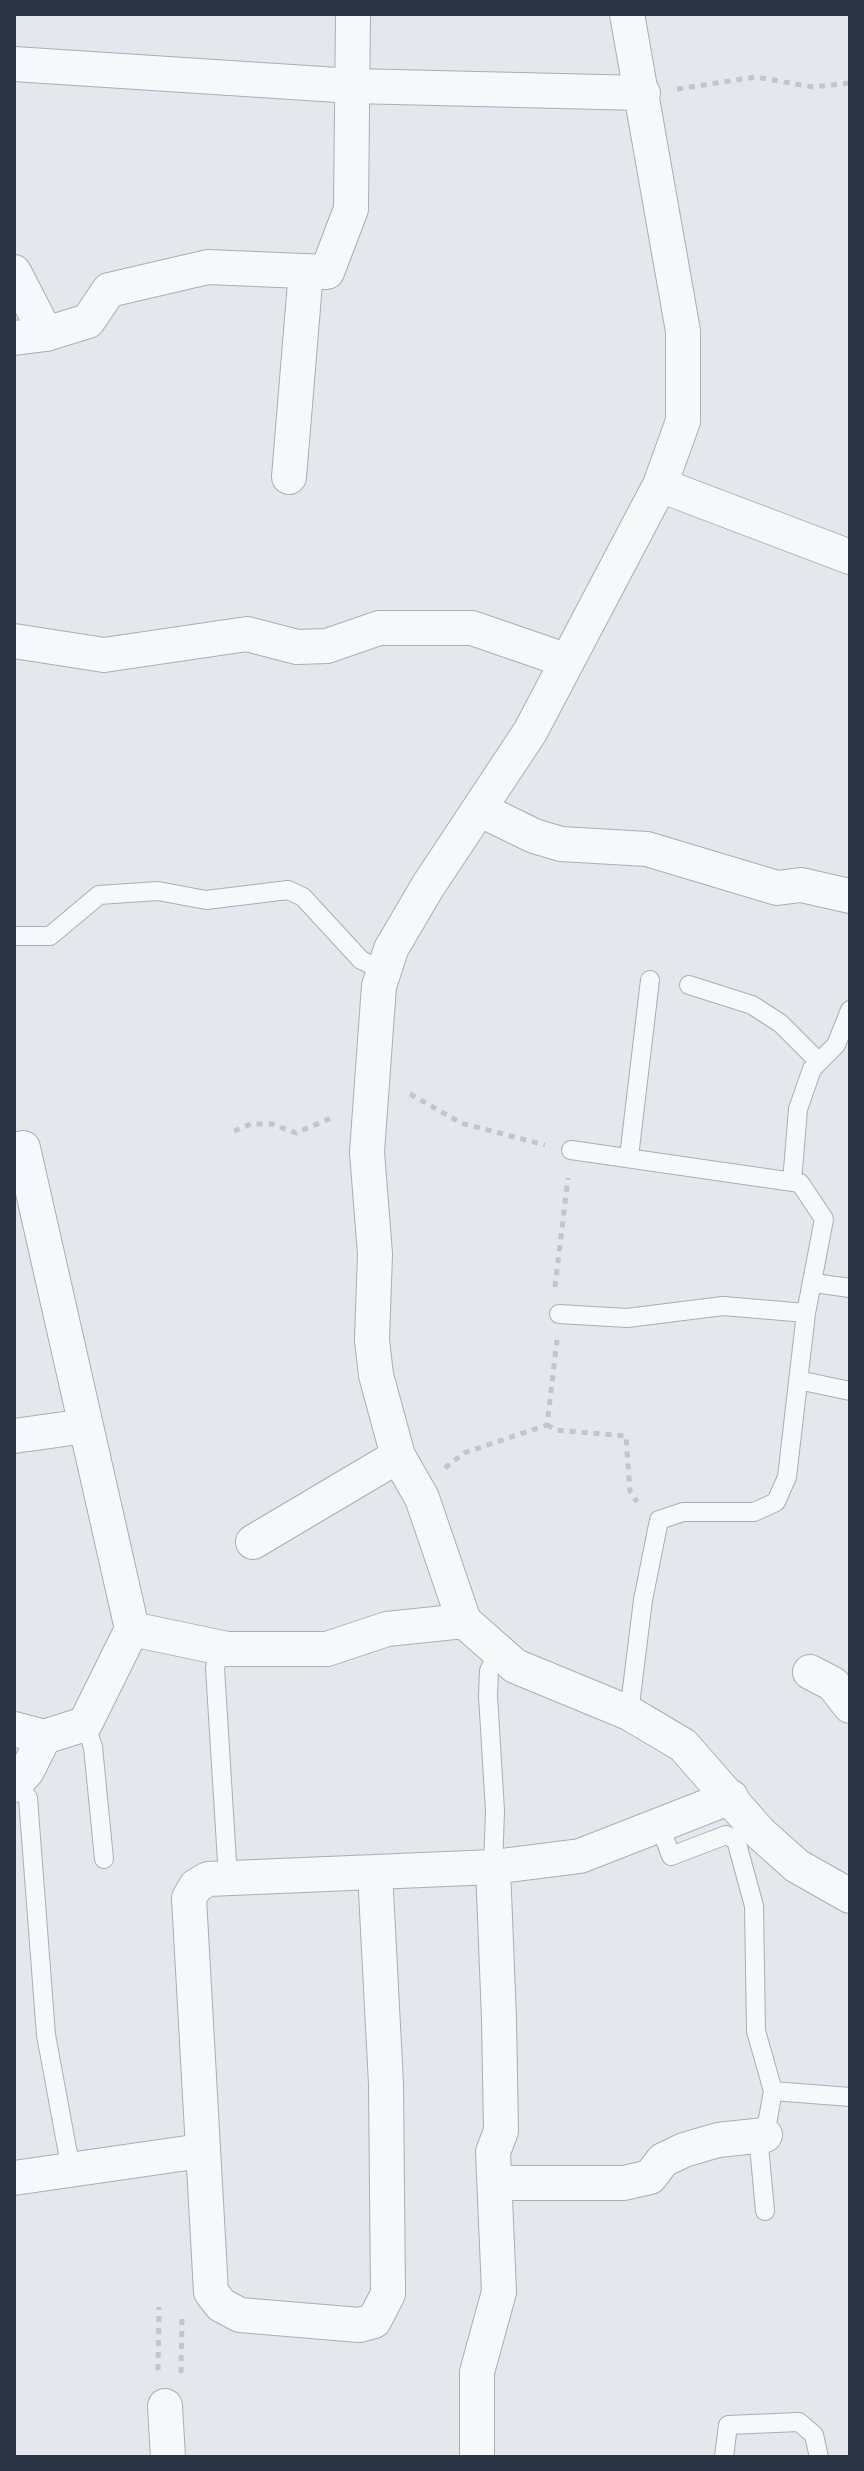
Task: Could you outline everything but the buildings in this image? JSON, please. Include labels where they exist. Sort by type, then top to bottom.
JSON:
[{"type":"street","points":[[14,272],[30,336],[88,321],[109,290],[208,267],[327,272],[351,209],[353,14]]},
{"type":"street","points":[[627,14],[683,331],[683,421],[660,485],[565,660],[530,732],[428,886],[391,949],[379,986],[367,1177],[375,1254],[372,1340],[376,1375],[398,1456],[422,1498],[464,1621],[515,1666],[629,1713],[683,1745],[760,1833],[797,1866],[850,1896]]},
{"type":"street","points":[[14,64],[353,86],[643,96]]},
{"type":"street","points":[[289,477],[306,271]]},
{"type":"street","points":[[660,485],[850,557]]},
{"type":"street","points":[[14,641],[104,655],[247,634],[297,647],[327,646],[379,628],[472,628],[565,660]]},
{"type":"street","points":[[481,810],[534,836],[561,844],[647,849],[777,888],[801,885],[850,896]]},
{"type":"street","points":[[15,1784],[27,1771],[29,1733],[85,1724],[132,1629],[23,1148]]},
{"type":"street","points":[[14,1436],[86,1426]]},
{"type":"street","points":[[253,1542],[398,1456]]},
{"type":"street","points":[[132,1629],[220,1648],[327,1649],[387,1629],[464,1621]]},
{"type":"street","points":[[810,1672],[833,1684],[850,1706]]},
{"type":"street","points":[[375,1872],[386,2084],[388,2294],[383,2309],[374,2321],[359,2325],[240,2315],[218,2301],[211,2292],[189,1898],[196,1886],[208,1879],[493,1867],[580,1856],[731,1797]]},
{"type":"street","points":[[477,2457],[477,2372],[499,2292],[493,2152],[501,2131],[493,1867]]},
{"type":"street","points":[[495,2183],[624,2183],[650,2177],[663,2160],[684,2150],[718,2140],[765,2135]]},
{"type":"street","points":[[14,2178],[201,2151]]},
{"type":"street","points":[[165,2406],[168,2457]]},
{"type":"lane","points":[[14,936],[50,936],[99,895],[158,891],[206,900],[288,890],[303,897],[361,960],[384,971]]},
{"type":"lane","points":[[629,1157],[650,980]]},
{"type":"lane","points":[[689,985],[752,1005],[780,1023],[819,1062]]},
{"type":"lane","points":[[792,1182],[798,1109],[812,1069],[836,1045],[850,1010]]},
{"type":"lane","points":[[571,1150],[800,1183],[824,1219],[806,1313],[787,1477],[776,1502],[754,1512],[683,1512],[659,1520],[643,1600],[629,1713]]},
{"type":"lane","points":[[814,1283],[850,1288]]},
{"type":"lane","points":[[559,1314],[627,1318],[723,1306],[806,1313]]},
{"type":"lane","points":[[798,1380],[850,1391]]},
{"type":"lane","points":[[220,1648],[215,1668],[228,1878]]},
{"type":"lane","points":[[493,1867],[495,1811],[488,1696],[489,1671],[499,1649]]},
{"type":"lane","points":[[85,1724],[93,1747],[104,1859]]},
{"type":"lane","points":[[15,1784],[28,1798],[46,2035],[71,2170]]},
{"type":"lane","points":[[659,1823],[671,1856],[726,1835],[736,1840],[754,1906],[756,2031],[773,2091],[765,2135],[759,2146],[765,2211]]},
{"type":"lane","points":[[773,2091],[850,2097]]},
{"type":"lane","points":[[724,2457],[728,2425],[799,2422],[814,2435],[819,2457]]},
{"type":"path","points":[[643,96],[756,77],[813,87],[850,83]]},
{"type":"path","points":[[234,1131],[251,1124],[272,1124],[296,1133],[396,1084],[431,1109],[461,1123],[571,1150],[557,1250],[555,1286],[559,1314],[547,1425]]},
{"type":"path","points":[[422,1498],[445,1468],[464,1453],[547,1425],[556,1430],[626,1436],[630,1491],[640,1507],[659,1520]]},
{"type":"path","points":[[159,2307],[158,2406],[180,2406],[183,2316],[218,2301]]}]
